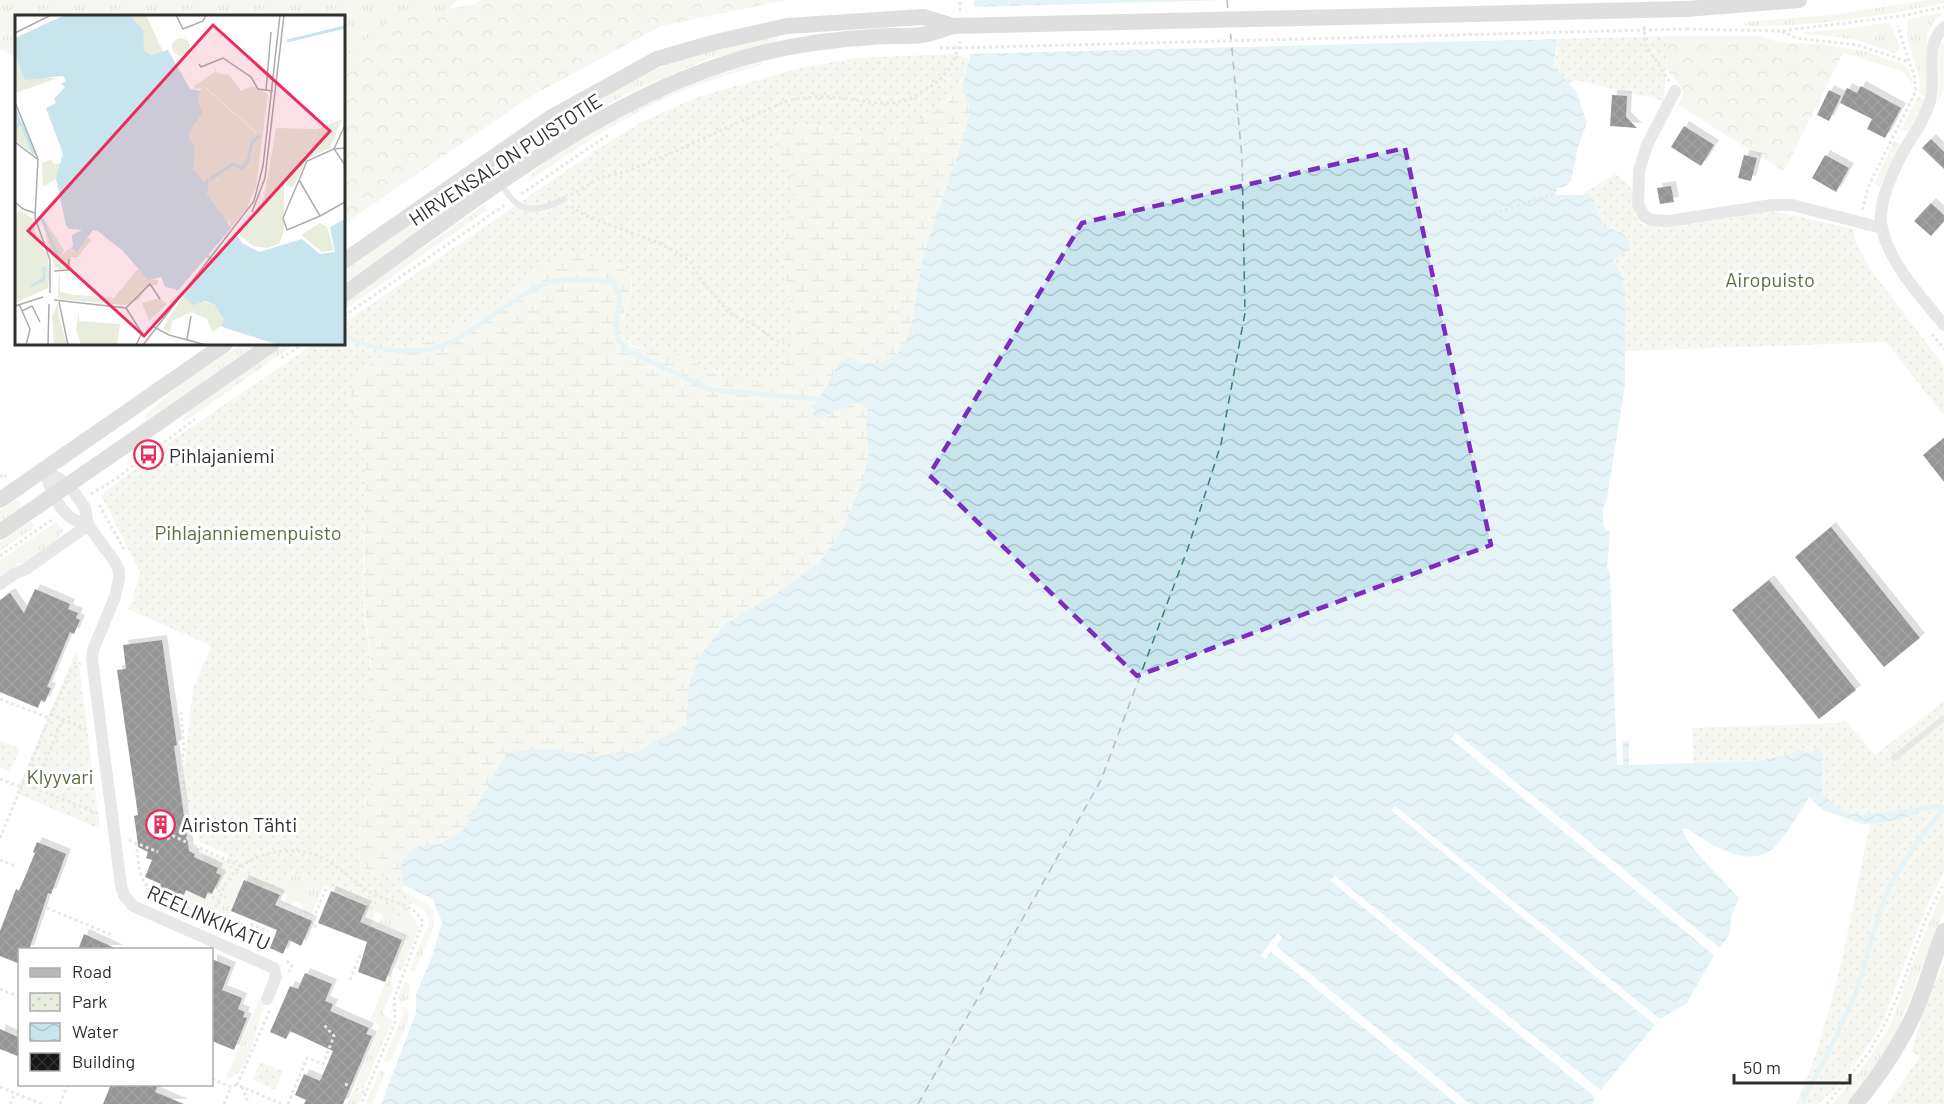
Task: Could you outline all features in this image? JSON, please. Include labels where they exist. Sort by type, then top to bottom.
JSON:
[{"type":"main road","points":[[957,25],[1686,9],[1799,0]]},
{"type":"main road","name":"HIRVENSALON PUISTOTIE","points":[[345,260],[550,118],[657,59],[787,26],[923,16],[957,25]]},
{"type":"main road","name":"HIRVENSALON PUISTOTIE","points":[[345,293],[566,140],[621,108],[673,82],[725,63],[799,45],[873,36],[924,35],[957,25]]},
{"type":"main road","points":[[0,500],[224,345]]},
{"type":"main road","points":[[0,532],[271,345]]},
{"type":"main road","points":[[1856,1104],[1891,1058],[1905,1033],[1944,931]]},
{"type":"street","points":[[1944,27],[1938,32],[1931,54],[1932,81],[1929,105],[1890,181],[1883,202],[1882,228],[1903,272],[1944,326]]},
{"type":"street","points":[[1675,91],[1647,145],[1639,171],[1638,204],[1644,216],[1651,220],[1669,220],[1772,205],[1792,205],[1882,228]]},
{"type":"street","name":"REELINKIKATU","points":[[44,470],[69,485],[85,508],[88,525],[116,562],[119,571],[118,587],[93,650],[92,659],[124,895],[134,906],[274,968],[276,977],[271,1004]]},
{"type":"street","name":"REELINKIKATU","points":[[44,470],[54,496],[71,519],[88,525]]},
{"type":"street","points":[[0,584],[14,573],[26,569],[88,525]]},
{"type":"lane","points":[[486,162],[512,200],[518,205],[534,211],[549,207],[564,199]]},
{"type":"lane","points":[[1894,758],[1944,718]]},
{"type":"path","points":[[784,344],[756,326],[729,313],[703,282],[690,262],[678,253],[661,244],[584,215],[564,199],[600,178],[628,171],[784,102],[804,97],[830,97],[871,104],[909,100],[939,81],[955,62],[960,42],[957,25],[960,0]]},
{"type":"path","points":[[932,48],[1687,29],[1780,31],[1902,16],[1944,7]]},
{"type":"path","points":[[1644,22],[1645,44],[1675,91]]},
{"type":"path","points":[[1862,212],[1869,185],[1916,92],[1916,81],[1898,26]]},
{"type":"path","points":[[1780,31],[1796,38],[1857,45],[1909,62]]},
{"type":"path","points":[[345,315],[615,131]]},
{"type":"path","points":[[1471,221],[1556,193]]},
{"type":"path","points":[[275,363],[302,345]]},
{"type":"path","points":[[128,556],[93,493],[117,478],[202,413]]},
{"type":"path","points":[[0,477],[4,474]]},
{"type":"path","points":[[0,556],[56,518]]},
{"type":"path","points":[[0,838],[49,718],[71,671],[80,664]]},
{"type":"path","points":[[0,699],[49,718]]},
{"type":"path","points":[[181,712],[184,748],[182,783],[190,831],[186,842]]},
{"type":"path","points":[[51,714],[91,731]]},
{"type":"path","points":[[34,788],[63,719]]},
{"type":"path","points":[[0,779],[34,788],[101,815]]},
{"type":"path","points":[[167,839],[173,836],[242,866]]},
{"type":"path","points":[[130,850],[128,840],[158,852]]},
{"type":"path","points":[[136,843],[144,882],[151,890],[212,916]]},
{"type":"path","points":[[217,929],[209,925],[228,881],[242,866],[255,859],[279,852],[298,851],[321,857],[371,893],[418,912],[423,922],[394,999],[395,1022],[361,1104]]},
{"type":"path","points":[[0,860],[15,866]]},
{"type":"path","points":[[1827,1104],[1870,1051],[1887,1020],[1926,918],[1944,883]]},
{"type":"path","points":[[316,929],[313,919],[326,889]]},
{"type":"path","points":[[152,900],[157,903],[161,893]]},
{"type":"path","points":[[280,904],[313,919]]},
{"type":"path","points":[[47,908],[114,936]]},
{"type":"path","points":[[243,940],[250,924],[268,931]]},
{"type":"path","points":[[235,936],[252,944]]},
{"type":"path","points":[[350,980],[360,955]]},
{"type":"path","points":[[282,956],[292,965],[288,975]]},
{"type":"path","points":[[0,989],[18,996]]},
{"type":"path","points":[[237,1086],[271,1004]]},
{"type":"path","points":[[288,1104],[307,1058],[322,1064],[334,1036],[324,1025]]},
{"type":"path","points":[[213,1079],[231,1087],[242,1087],[282,1104]]},
{"type":"path","points":[[345,1084],[366,1093]]},
{"type":"path","points":[[60,1104],[67,1086]]},
{"type":"path","points":[[0,1087],[42,1104]]},
{"type":"path","points":[[224,1104],[231,1087]]},
{"type":"path","points":[[242,1087],[249,1104]]},
{"type":"path","points":[[10,1104],[15,1093]]},
{"type":"highlighted area","points":[[1405,148],[1491,545],[1137,676],[929,475],[1082,223]]},
{"type":"green space","points":[[0,0],[458,0],[448,9],[390,20],[345,58],[345,15],[15,15],[15,56],[0,49]]},
{"type":"green space","points":[[480,0],[787,0],[661,26],[530,97],[345,223],[345,58],[390,20],[475,4]]},
{"type":"green space","points":[[1928,0],[1944,0],[1944,3],[1844,20],[1794,25],[1744,26],[1744,22],[1830,15]]},
{"type":"green space","points":[[1944,12],[1934,21],[1927,34],[1925,96],[1919,94],[1920,80],[1907,36],[1908,19]]},
{"type":"green space","points":[[1890,22],[1900,48],[1894,53],[1857,40],[1803,32],[1846,29]]},
{"type":"green space","points":[[776,34],[778,41],[706,60],[629,93],[587,115],[585,112],[630,82],[653,71],[700,54]]},
{"type":"green space","points":[[1667,36],[1761,36],[1780,43],[1814,44],[1843,53],[1784,171],[1678,105],[1684,92],[1666,69]]},
{"type":"green space","points":[[1667,36],[1664,101],[1576,80],[1569,84],[1553,66],[1557,53],[1557,39]]},
{"type":"green space","points":[[1815,43],[1864,51],[1902,64],[1908,70],[1913,84],[1902,71]]},
{"type":"green space","points":[[1941,43],[1944,43],[1944,88],[1936,108],[1939,92]]},
{"type":"green space","name":"Pihlajanniemenpuisto","points":[[954,54],[970,59],[951,96],[933,113],[922,119],[895,128],[865,133],[816,125],[797,125],[788,128],[775,141],[775,154],[792,179],[796,190],[785,227],[783,251],[792,315],[793,341],[786,364],[775,376],[761,381],[724,377],[709,372],[679,353],[642,348],[629,342],[622,334],[623,320],[632,285],[630,276],[625,270],[615,265],[572,253],[552,261],[481,314],[440,335],[378,359],[358,375],[352,387],[350,404],[364,463],[363,597],[370,665],[368,706],[375,765],[372,786],[361,823],[358,841],[359,857],[365,869],[379,877],[402,878],[403,891],[415,897],[402,917],[289,870],[280,891],[238,873],[215,924],[202,919],[229,855],[200,842],[182,785],[193,689],[211,646],[128,609],[140,572],[101,495],[171,441],[313,345],[345,345],[345,322],[595,151],[640,123],[697,97],[796,69],[855,58]]},
{"type":"green space","points":[[762,62],[762,65],[696,85],[645,108],[585,143],[528,182],[533,173],[546,162],[609,122],[682,87]]},
{"type":"green space","points":[[978,73],[1027,156],[769,690],[402,878],[377,876],[364,867],[358,853],[359,835],[373,773],[374,756],[368,699],[371,656],[364,594],[364,464],[350,403],[353,385],[360,374],[379,358],[429,340],[473,318],[505,298],[547,263],[562,255],[576,254],[615,264],[630,276],[630,294],[623,325],[624,335],[634,347],[666,349],[696,361],[776,375],[786,363],[792,349],[793,317],[783,253],[787,218],[796,195],[794,182],[774,153],[778,137],[786,130],[796,126],[837,125],[941,108],[950,100],[965,74]]},
{"type":"green space","points":[[1918,96],[1925,100],[1907,132],[1901,129]]},
{"type":"green space","points":[[1894,141],[1900,144],[1880,186],[1874,184]]},
{"type":"green space","name":"Airopuisto","points":[[1616,174],[1632,188],[1635,214],[1642,225],[1680,226],[1773,211],[1853,229],[1856,242],[1868,266],[1944,366],[1944,416],[1886,342],[1625,351],[1625,295],[1621,273],[1611,260],[1619,255],[1620,231],[1603,225],[1592,198],[1589,195],[1583,195],[1584,192]]},
{"type":"green space","points":[[469,194],[345,282],[345,270],[449,197]]},
{"type":"green space","points":[[484,205],[487,210],[345,309],[345,302]]},
{"type":"green space","points":[[240,345],[256,345],[147,420],[144,416],[181,384]]},
{"type":"green space","points":[[285,345],[294,345],[184,422],[182,420],[190,410]]},
{"type":"green space","points":[[17,499],[22,508],[0,523],[0,511]]},
{"type":"green space","points":[[31,521],[34,526],[32,529],[0,551],[0,543]]},
{"type":"green space","points":[[56,522],[63,530],[51,544],[0,576],[0,560]]},
{"type":"green space","name":"Klyyvari","points":[[77,649],[100,829],[16,793]]},
{"type":"green space","points":[[1944,701],[1944,872],[1926,908],[1882,1023],[1862,1055],[1836,1088],[1818,1104],[1796,1104],[1810,1071],[1831,1002],[1870,824],[1916,815],[1911,808],[1855,814],[1838,807],[1822,793],[1823,752],[1813,753],[1799,750],[1757,761],[1693,763],[1692,728],[1840,723],[1845,720],[1875,755]]},
{"type":"green space","points":[[0,740],[20,749],[10,772],[0,767]]},
{"type":"green space","points":[[201,850],[227,861],[214,890],[220,875],[216,873],[218,868],[203,861],[205,854],[200,852]]},
{"type":"green space","points":[[291,853],[411,911],[419,928],[401,971],[392,967],[405,937],[400,932],[379,923],[382,915],[376,912],[364,941],[350,936],[366,905],[324,885],[311,916],[301,911],[303,905],[294,901],[290,906],[285,905],[287,895],[265,885],[263,888],[242,879],[239,885],[242,886],[229,916],[247,924],[242,936],[219,926],[227,890],[238,873]]},
{"type":"green space","points":[[1944,888],[1944,912],[1898,1029],[1881,1058],[1846,1104],[1832,1104],[1860,1072],[1891,1024],[1915,957]]},
{"type":"green space","points":[[186,890],[204,898],[208,892],[213,894],[205,912],[189,905],[190,902],[184,899],[182,903],[174,899],[179,893],[184,895]]},
{"type":"green space","points":[[402,891],[429,905],[433,910],[434,925],[415,971],[410,968],[429,924],[428,917],[420,907],[385,895]]},
{"type":"green space","points":[[166,899],[204,914],[202,919],[165,903]]},
{"type":"green space","points":[[1944,964],[1944,1104],[1887,1104],[1920,1057],[1912,1052],[1926,1002]]},
{"type":"green space","points":[[391,970],[393,989],[383,1012],[392,1022],[363,1089],[355,1086],[380,1025],[370,1020]]},
{"type":"green space","points":[[404,982],[410,983],[408,999],[400,1003],[399,995]]},
{"type":"green space","points":[[259,1000],[265,1003],[246,1060],[238,1073],[225,1080]]},
{"type":"green space","points":[[402,1007],[406,1007],[409,1018],[392,1059],[385,1063],[384,1060],[403,1014]]},
{"type":"green space","points":[[260,1062],[283,1071],[275,1090],[253,1080]]},
{"type":"green space","points":[[380,1070],[385,1073],[372,1104],[366,1103]]},
{"type":"green space","points":[[354,1089],[362,1094],[358,1104],[347,1104]]},
{"type":"water","points":[[974,0],[1555,0],[1557,42],[1553,66],[1576,91],[1587,123],[1578,147],[1571,181],[1564,187],[1557,188],[1556,195],[1589,195],[1603,225],[1623,234],[1630,245],[1628,250],[1612,260],[1621,273],[1625,295],[1625,384],[1603,513],[1604,528],[1610,532],[1607,569],[1610,572],[1617,765],[1623,765],[1623,741],[1629,741],[1629,765],[1757,761],[1799,750],[1813,753],[1818,748],[1823,752],[1822,793],[1842,809],[1855,814],[1911,808],[1916,810],[1916,815],[1881,823],[1863,824],[1823,810],[1809,797],[1791,826],[1771,850],[1749,857],[1727,851],[1686,828],[1682,829],[1685,837],[1699,855],[1739,898],[1731,916],[1730,934],[1714,955],[1687,1003],[1660,1019],[1595,1097],[1592,1104],[381,1104],[416,1012],[416,994],[432,956],[442,922],[432,899],[404,885],[401,862],[416,847],[440,844],[462,831],[508,752],[553,749],[596,756],[637,752],[686,725],[689,685],[700,656],[725,624],[771,597],[819,563],[843,529],[865,475],[869,451],[866,424],[868,409],[863,404],[854,403],[818,419],[813,416],[813,407],[841,362],[849,358],[863,363],[880,363],[890,359],[901,350],[907,339],[912,324],[923,256],[966,131],[970,109],[963,87],[970,59]]},
{"type":"pier","points":[[1229,0],[1558,0],[1560,39],[967,54],[970,7]]},
{"type":"pier","points":[[1456,733],[1720,948],[1714,955],[1451,739]]},
{"type":"pier","points":[[1395,806],[1660,1019],[1655,1025],[1391,810]]},
{"type":"pier","points":[[1335,876],[1601,1090],[1595,1097],[1330,880]]},
{"type":"pier","points":[[404,885],[432,899],[442,922],[432,956],[416,994],[416,1012],[381,1104],[378,1104],[413,1012],[413,993],[429,955],[438,922],[429,902],[403,888]]},
{"type":"pier","points":[[1278,933],[1282,938],[1276,946],[1470,1104],[1457,1104],[1271,952],[1265,959],[1260,956]]},
{"type":"building","points":[[1861,86],[1901,108],[1885,138],[1867,129],[1872,119],[1840,103],[1847,88],[1857,93]]},
{"type":"building","points":[[1829,90],[1841,96],[1829,121],[1817,115]]},
{"type":"building","points":[[1612,95],[1627,96],[1626,117],[1637,128],[1610,126]]},
{"type":"building","points":[[1684,126],[1714,145],[1701,166],[1671,147]]},
{"type":"building","points":[[1931,139],[1944,152],[1944,169],[1922,148]]},
{"type":"building","points":[[1744,155],[1757,158],[1751,181],[1738,178]]},
{"type":"building","points":[[1825,155],[1849,168],[1836,192],[1812,178]]},
{"type":"building","points":[[1671,186],[1674,202],[1660,204],[1657,188]]},
{"type":"building","points":[[1931,203],[1944,215],[1944,221],[1931,236],[1914,221]]},
{"type":"building","points":[[1944,438],[1944,482],[1923,455]]},
{"type":"building","points":[[1831,527],[1920,638],[1884,667],[1795,557]]},
{"type":"building","points":[[1769,580],[1856,690],[1819,719],[1732,610]]},
{"type":"building","points":[[35,589],[70,604],[68,609],[78,613],[76,618],[80,620],[74,634],[70,632],[47,687],[51,688],[45,702],[41,700],[38,708],[0,692],[0,600],[10,593],[24,613]]},
{"type":"building","points":[[162,640],[189,851],[195,854],[194,857],[218,868],[216,873],[221,875],[212,894],[208,892],[205,899],[186,890],[184,895],[179,893],[177,897],[159,889],[161,884],[145,877],[152,860],[146,858],[148,852],[138,847],[134,816],[138,815],[117,670],[126,669],[123,645]]},
{"type":"building","points":[[37,842],[66,854],[51,894],[48,893],[30,948],[18,948],[18,963],[0,956],[0,931],[16,889],[19,891],[35,853],[33,852]]},
{"type":"building","points":[[244,880],[280,895],[275,905],[312,921],[301,946],[289,940],[283,954],[270,948],[277,930],[231,911]]},
{"type":"building","points":[[331,891],[367,906],[360,922],[402,940],[385,982],[358,972],[367,942],[318,923]]},
{"type":"building","points":[[84,934],[115,948],[79,948]]},
{"type":"building","points":[[213,959],[231,967],[222,990],[242,998],[238,1009],[245,1012],[243,1017],[247,1018],[234,1050],[213,1041]]},
{"type":"building","points":[[305,973],[332,984],[325,1001],[333,1004],[330,1011],[369,1028],[366,1034],[372,1036],[343,1104],[304,1104],[306,1100],[295,1095],[304,1074],[320,1081],[333,1051],[290,1031],[286,1039],[270,1032],[290,986],[298,989]]},
{"type":"building","points":[[0,1029],[18,1037],[18,1056],[0,1049]]},
{"type":"building","points":[[110,1086],[157,1086],[155,1092],[184,1104],[103,1104]]},
{"type":"waterway","points":[[345,336],[378,348],[403,351],[427,350],[458,338],[541,285],[570,280],[613,282],[620,298],[616,324],[618,340],[628,351],[711,390],[817,399]]},
{"type":"waterway","points":[[1916,810],[1938,806],[1944,808]]},
{"type":"waterway","points":[[1804,1101],[1854,998],[1890,885],[1917,842],[1944,808]]},
{"type":"ferry route","points":[[1227,0],[1228,11]]},
{"type":"ferry route","points":[[918,1104],[1101,780],[1188,548],[1221,444],[1245,313],[1242,158],[1230,28]]},
{"type":"place","name":"Pihlajaniemi","points":[[148,455]]},
{"type":"place","name":"Airiston Tähti","points":[[160,824]]}]
